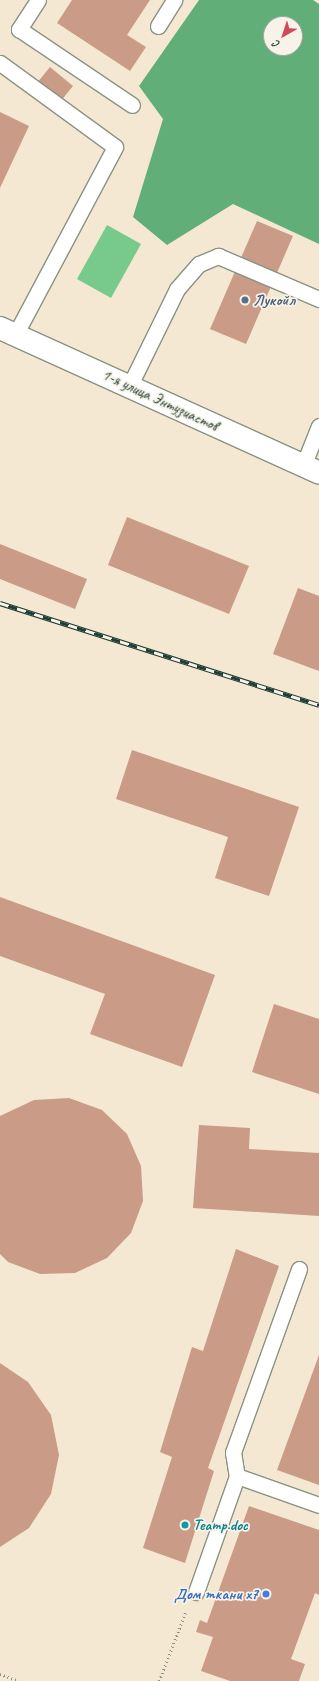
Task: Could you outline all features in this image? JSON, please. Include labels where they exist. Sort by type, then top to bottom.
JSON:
[{"type":"street","name":"1-я улица Энтузиастов","points":[[8,331],[311,470]]},
{"type":"lane","points":[[38,0],[19,29],[132,105]]},
{"type":"lane","points":[[158,26],[174,0]]},
{"type":"lane","points":[[0,63],[115,147],[8,331]]},
{"type":"lane","points":[[130,387],[177,289],[199,264],[218,256],[319,298]]},
{"type":"lane","points":[[311,470],[319,426]]},
{"type":"lane","points":[[196,1592],[237,1476],[233,1452],[299,1268]]},
{"type":"lane","points":[[237,1476],[319,1505]]},
{"type":"path","points":[[159,1681],[179,1626],[196,1592]]},
{"type":"path","points":[[0,1674],[19,1681]]},
{"type":"green space","points":[[199,0],[313,0],[319,4],[319,244],[233,204],[167,245],[133,217],[163,119],[139,86]]},
{"type":"green space","points":[[107,225],[141,244],[111,298],[77,279]]},
{"type":"building","points":[[72,0],[150,0],[127,35],[146,47],[130,71],[57,23]]},
{"type":"building","points":[[50,67],[73,86],[60,102],[37,83]]},
{"type":"building","points":[[0,112],[29,126],[0,188]]},
{"type":"building","points":[[257,221],[293,236],[246,344],[210,329]]},
{"type":"building","points":[[127,517],[249,566],[229,614],[108,565]]},
{"type":"building","points":[[0,544],[87,579],[75,609],[0,579]]},
{"type":"building","points":[[298,588],[319,596],[319,671],[273,654]]},
{"type":"building","points":[[132,750],[299,807],[269,896],[215,878],[228,837],[116,799]]},
{"type":"building","points":[[0,897],[215,975],[182,1067],[90,1034],[105,994],[0,956]]},
{"type":"building","points":[[274,1004],[319,1019],[319,1094],[252,1072]]},
{"type":"building","points":[[69,1098],[102,1110],[127,1134],[141,1166],[143,1201],[131,1233],[107,1258],[75,1273],[40,1274],[8,1262],[0,1254],[0,1116],[34,1100]]},
{"type":"building","points":[[199,1125],[250,1128],[249,1149],[319,1153],[319,1216],[193,1208]]},
{"type":"building","points":[[236,1249],[279,1266],[208,1468],[214,1471],[185,1563],[143,1548],[172,1457],[160,1452],[192,1347],[203,1351]]},
{"type":"building","points":[[319,1355],[319,1485],[277,1470]]},
{"type":"building","points":[[0,1363],[28,1382],[51,1415],[59,1455],[51,1494],[29,1528],[0,1547]]},
{"type":"building","name":"Дом ткани x7","points":[[249,1506],[319,1530],[319,1595],[315,1593],[291,1659],[305,1664],[299,1681],[230,1681],[201,1671],[213,1637],[196,1632],[200,1620],[207,1623]]},
{"type":"railway","points":[[0,603],[319,705]]},
{"type":"place","name":"Лукойл","points":[[245,300]]},
{"type":"place","name":"Театр.doc","points":[[185,1525]]},
{"type":"place","name":"Дом ткани x7","points":[[266,1594]]}]
